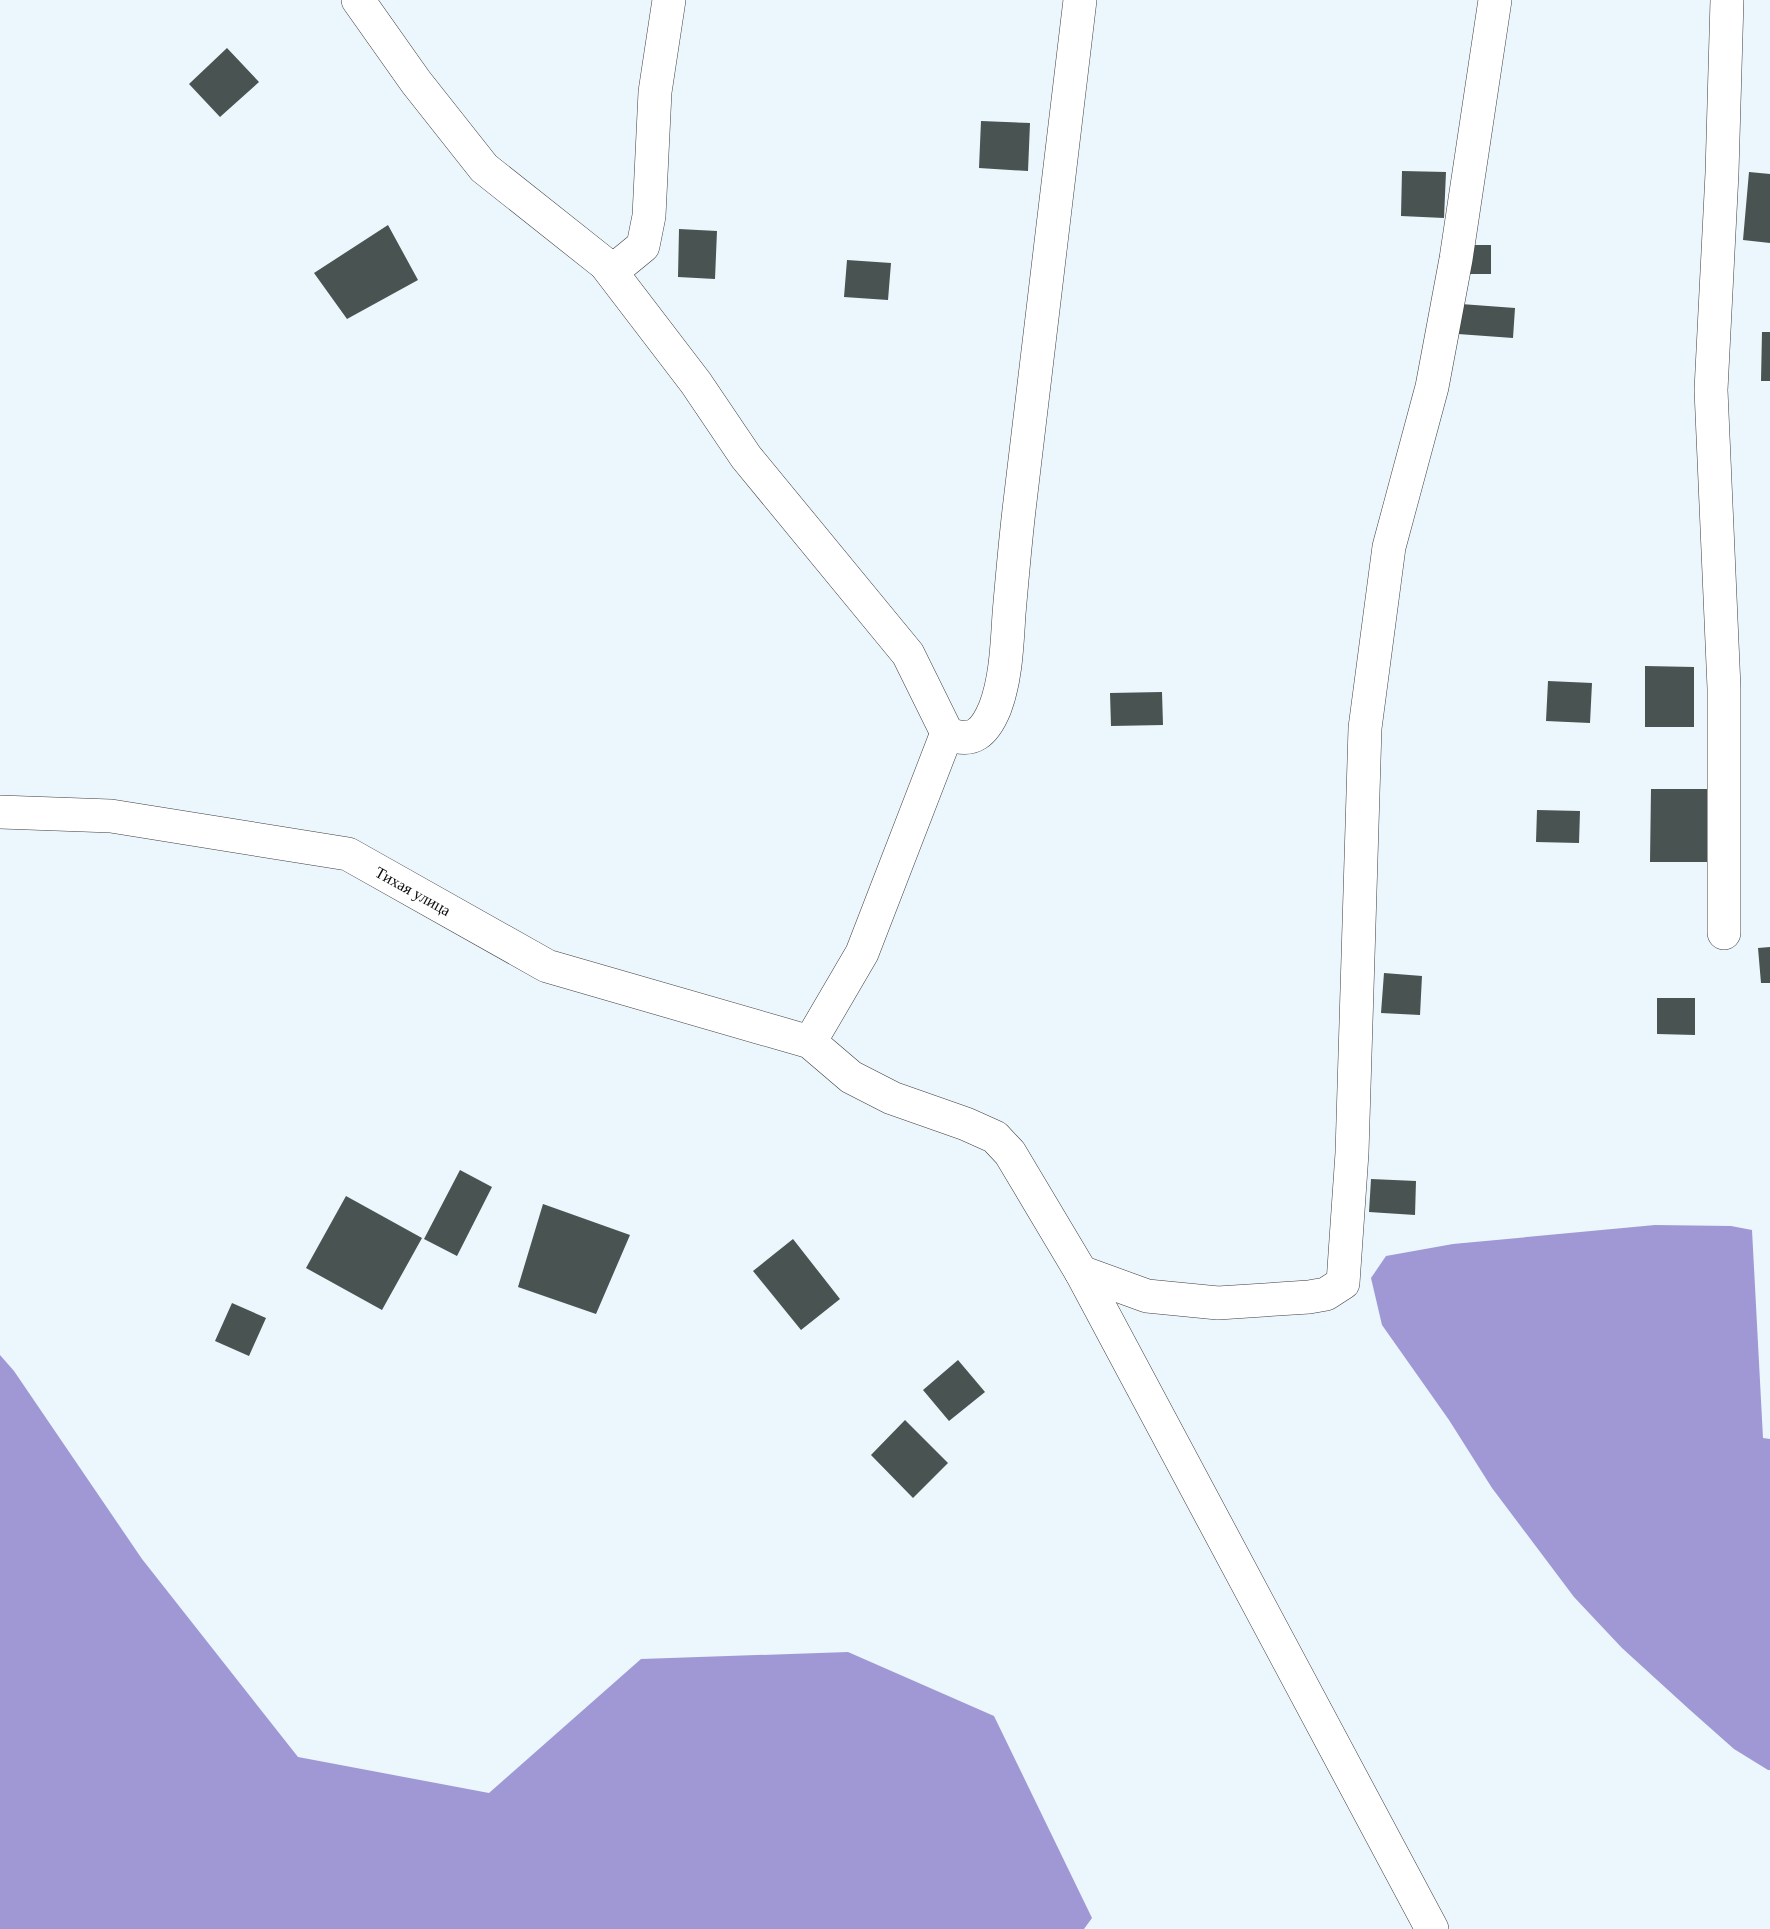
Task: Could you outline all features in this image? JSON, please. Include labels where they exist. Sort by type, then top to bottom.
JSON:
[{"type":"street","points":[[358,0],[416,82],[484,168],[605,264],[615,269],[642,246],[648,216],[655,92],[669,0]]},
{"type":"street","points":[[605,264],[696,383],[746,457],[908,654],[947,733],[967,738],[978,735],[986,726],[995,707],[1006,661],[1014,560],[1080,0]]},
{"type":"street","points":[[1081,1272],[1147,1296],[1218,1303],[1309,1297],[1326,1294],[1343,1283],[1352,1153],[1365,728],[1389,547],[1432,387],[1456,259],[1496,0]]},
{"type":"street","points":[[1724,933],[1724,688],[1711,390],[1722,173],[1727,0]]},
{"type":"street","points":[[947,733],[862,953],[810,1042],[851,1077],[892,1098],[966,1124],[995,1137],[1010,1153],[1081,1272],[1432,1929]]},
{"type":"street","name":"Тихая улица","points":[[0,812],[111,816],[348,854],[547,966],[810,1042]]},
{"type":"shaded area","points":[[1655,1225],[1731,1226],[1752,1230],[1763,1438],[1770,1439],[1770,1770],[1734,1749],[1622,1648],[1574,1597],[1492,1488],[1449,1420],[1382,1325],[1371,1278],[1386,1256],[1453,1244]]},
{"type":"shaded area","points":[[0,1355],[14,1371],[142,1559],[298,1757],[489,1793],[641,1659],[848,1652],[994,1716],[1092,1918],[1084,1929],[0,1929]]},
{"type":"building","points":[[227,48],[259,82],[220,117],[189,84]]},
{"type":"building","points":[[981,121],[1030,123],[1028,171],[979,168]]},
{"type":"building","points":[[1402,171],[1446,172],[1444,218],[1401,216]]},
{"type":"building","points":[[1749,172],[1770,174],[1770,243],[1743,240]]},
{"type":"building","points":[[388,225],[418,280],[347,319],[314,273]]},
{"type":"building","points":[[679,229],[717,231],[715,279],[678,277]]},
{"type":"building","points":[[1467,245],[1491,245],[1491,274],[1467,274]]},
{"type":"building","points":[[847,260],[891,263],[888,300],[844,297]]},
{"type":"building","points":[[1461,304],[1515,308],[1513,338],[1458,334]]},
{"type":"building","points":[[1762,332],[1770,332],[1770,381],[1761,381]]},
{"type":"building","points":[[1645,666],[1694,667],[1694,727],[1645,727]]},
{"type":"building","points":[[1548,681],[1592,683],[1590,723],[1546,721]]},
{"type":"building","points":[[1162,692],[1163,725],[1111,726],[1110,693]]},
{"type":"building","points":[[1651,789],[1708,789],[1708,862],[1650,862]]},
{"type":"building","points":[[1537,810],[1580,811],[1579,843],[1536,842]]},
{"type":"building","points":[[1770,947],[1770,983],[1761,983],[1758,948]]},
{"type":"building","points":[[1384,973],[1422,976],[1420,1015],[1381,1013]]},
{"type":"building","points":[[1657,998],[1695,998],[1695,1035],[1657,1034]]},
{"type":"building","points":[[460,1170],[492,1187],[457,1256],[424,1239]]},
{"type":"building","points":[[1371,1179],[1416,1181],[1415,1215],[1369,1212]]},
{"type":"building","points":[[346,1196],[422,1238],[382,1310],[306,1268]]},
{"type":"building","points":[[543,1204],[630,1235],[596,1314],[518,1287]]},
{"type":"building","points":[[793,1239],[840,1299],[801,1330],[753,1271]]},
{"type":"building","points":[[232,1303],[266,1318],[249,1356],[215,1341]]},
{"type":"building","points":[[958,1360],[985,1392],[949,1421],[923,1390]]},
{"type":"building","points":[[905,1420],[948,1463],[913,1498],[871,1455]]}]
